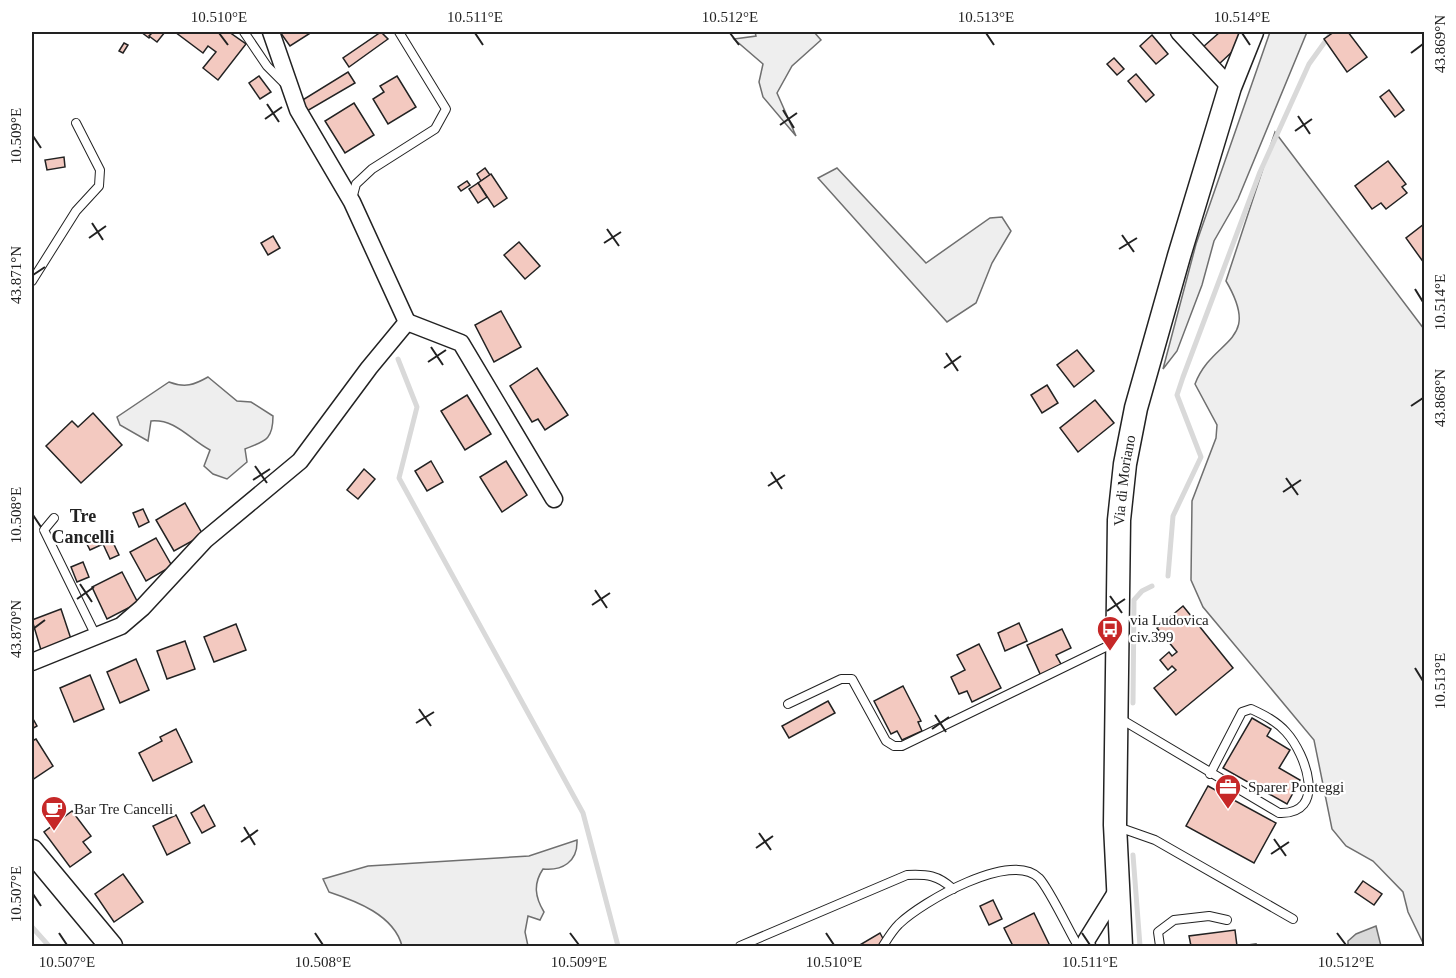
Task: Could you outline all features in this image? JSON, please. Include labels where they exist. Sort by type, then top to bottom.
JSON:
[{"type":"main road","name":"Via di Moriano","points":[[1122,946],[1117,891],[1115,825],[1119,520],[1130,436],[1176,266],[1230,87],[1252,32]]},
{"type":"main road","points":[[32,851],[111,946]]},
{"type":"street","points":[[271,32],[298,110],[352,202],[407,322],[461,343],[554,499]]},
{"type":"street","points":[[1179,32],[1230,87]]},
{"type":"street","points":[[32,662],[121,626],[142,608],[205,540],[300,461],[369,368],[407,322]]},
{"type":"street","points":[[1087,946],[1086,941],[1117,891]]},
{"type":"lane","points":[[244,32],[267,66],[289,87]]},
{"type":"lane","points":[[352,202],[356,184],[372,169],[435,129],[446,108],[399,32]]},
{"type":"lane","points":[[32,281],[76,211],[99,186],[100,170],[76,123]]},
{"type":"lane","points":[[54,518],[44,530],[96,636]]},
{"type":"lane","points":[[788,704],[841,679],[852,679],[886,741],[894,746],[902,746],[1118,642]]},
{"type":"lane","points":[[1116,717],[1210,774],[1279,813],[1290,814],[1302,807],[1310,787],[1300,753],[1286,732],[1270,718],[1251,710],[1242,712],[1210,774]]},
{"type":"lane","points":[[1115,825],[1155,840],[1293,920]]},
{"type":"lane","points":[[883,946],[901,922],[938,896],[1012,869],[1027,871],[1039,878],[1078,946]]},
{"type":"lane","points":[[740,946],[907,875],[926,874],[941,878],[953,889]]},
{"type":"lane","points":[[1160,946],[1158,932],[1174,920],[1209,916],[1227,920]]},
{"type":"shaded area","points":[[755,32],[814,32],[821,40],[792,66],[777,93],[796,136],[763,97],[759,82],[763,64],[734,39],[756,36]]},
{"type":"shaded area","points":[[1270,32],[1307,32],[1238,199],[1214,241],[1202,285],[1177,351],[1163,369],[1196,244]]},
{"type":"shaded area","points":[[1275,132],[1424,329],[1424,945],[1408,912],[1403,892],[1373,861],[1346,846],[1332,829],[1314,740],[1203,607],[1191,580],[1192,501],[1216,438],[1217,425],[1195,384],[1203,369],[1237,329],[1239,317],[1236,302],[1226,281]]},
{"type":"shaded area","points":[[837,168],[926,263],[990,218],[1002,217],[1011,231],[992,263],[976,303],[947,322],[818,178]]},
{"type":"shaded area","points":[[208,377],[237,401],[251,402],[273,416],[269,435],[263,441],[245,449],[247,462],[227,479],[213,474],[204,466],[210,450],[175,426],[160,421],[151,421],[148,441],[120,425],[117,417],[169,382],[189,385]]},
{"type":"shaded area","points":[[577,840],[575,854],[568,864],[543,869],[540,875],[536,891],[544,912],[540,920],[528,916],[525,932],[528,946],[402,946],[398,935],[383,918],[362,905],[329,892],[323,879],[368,866],[529,856]]},
{"type":"shaded area","points":[[1376,926],[1381,946],[1348,946],[1348,941],[1356,934]]},
{"type":"building","points":[[141,32],[153,32],[149,38]]},
{"type":"building","points":[[153,32],[165,32],[157,42],[149,36]]},
{"type":"building","points":[[175,32],[229,32],[246,44],[218,80],[203,68],[216,52],[208,46],[203,53]]},
{"type":"building","points":[[280,32],[312,32],[290,46]]},
{"type":"building","points":[[381,32],[388,39],[349,67],[343,58]]},
{"type":"building","points":[[1220,32],[1243,32],[1234,50],[1218,65],[1203,47]]},
{"type":"building","points":[[1334,32],[1348,32],[1367,57],[1347,72],[1324,39]]},
{"type":"building","points":[[1152,35],[1168,54],[1156,64],[1140,46]]},
{"type":"building","points":[[124,43],[128,45],[123,53],[119,51]]},
{"type":"building","points":[[1114,58],[1124,69],[1117,75],[1107,64]]},
{"type":"building","points":[[348,72],[355,83],[307,111],[301,101]]},
{"type":"building","points":[[1136,74],[1154,95],[1146,102],[1128,81]]},
{"type":"building","points":[[259,76],[271,92],[260,99],[249,83]]},
{"type":"building","points":[[397,76],[416,107],[388,124],[373,99],[384,92],[380,86]]},
{"type":"building","points":[[1389,90],[1404,110],[1395,117],[1380,97]]},
{"type":"building","points":[[354,103],[374,135],[345,153],[325,121]]},
{"type":"building","points":[[64,157],[65,167],[47,170],[45,160]]},
{"type":"building","points":[[1388,161],[1406,184],[1402,187],[1407,193],[1386,209],[1381,203],[1372,209],[1355,186]]},
{"type":"building","points":[[485,168],[490,175],[481,181],[477,174]]},
{"type":"building","points":[[491,174],[507,198],[494,207],[478,183]]},
{"type":"building","points":[[467,181],[470,185],[461,191],[458,187]]},
{"type":"building","points":[[478,183],[487,197],[478,203],[469,189]]},
{"type":"building","points":[[1424,224],[1424,263],[1406,238]]},
{"type":"building","points":[[273,236],[280,248],[268,255],[261,243]]},
{"type":"building","points":[[519,242],[540,266],[525,279],[504,255]]},
{"type":"building","points":[[501,311],[521,347],[494,362],[475,325]]},
{"type":"building","points":[[1077,350],[1094,371],[1074,387],[1057,365]]},
{"type":"building","points":[[537,368],[568,415],[545,430],[538,419],[532,422],[510,386]]},
{"type":"building","points":[[1047,385],[1058,403],[1042,413],[1031,395]]},
{"type":"building","points":[[467,395],[491,434],[465,450],[441,411]]},
{"type":"building","points":[[1095,400],[1114,423],[1078,452],[1060,428]]},
{"type":"building","points":[[93,413],[122,445],[81,483],[46,446],[72,421],[78,427]]},
{"type":"building","points":[[431,461],[443,482],[427,491],[415,471]]},
{"type":"building","points":[[506,461],[527,495],[502,512],[480,477]]},
{"type":"building","points":[[364,469],[375,479],[358,499],[347,490]]},
{"type":"building","points":[[185,503],[203,535],[174,551],[156,520]]},
{"type":"building","points":[[143,509],[149,522],[139,527],[133,513]]},
{"type":"building","points":[[107,530],[119,555],[110,559],[103,544],[90,550],[85,540]]},
{"type":"building","points":[[156,538],[172,566],[146,581],[130,552]]},
{"type":"building","points":[[83,562],[89,577],[77,582],[71,567]]},
{"type":"building","points":[[122,572],[138,603],[107,619],[92,587]]},
{"type":"building","points":[[1183,606],[1233,668],[1176,715],[1154,688],[1176,670],[1172,666],[1168,670],[1160,660],[1169,652],[1172,656],[1177,652],[1157,628]]},
{"type":"building","points":[[61,609],[71,639],[41,650],[32,620]]},
{"type":"building","points":[[1019,623],[1027,641],[1005,651],[998,633]]},
{"type":"building","points":[[236,624],[246,650],[214,662],[204,637]]},
{"type":"building","points":[[1062,629],[1071,648],[1056,655],[1062,666],[1041,676],[1027,645]]},
{"type":"building","points":[[185,641],[195,669],[167,679],[157,651]]},
{"type":"building","points":[[979,644],[1001,688],[972,702],[967,691],[959,694],[951,677],[965,670],[957,655]]},
{"type":"building","points":[[136,659],[149,690],[120,703],[107,672]]},
{"type":"building","points":[[90,675],[104,709],[74,722],[60,688]]},
{"type":"building","points":[[903,686],[921,721],[918,722],[922,731],[902,740],[897,731],[891,734],[874,701]]},
{"type":"building","points":[[828,701],[835,713],[789,738],[782,726]]},
{"type":"building","points":[[32,717],[37,726],[32,729]]},
{"type":"building","points":[[1252,718],[1271,729],[1267,736],[1290,750],[1279,768],[1300,780],[1287,804],[1223,768]]},
{"type":"building","points":[[176,729],[192,762],[153,781],[139,753],[162,741],[160,737]]},
{"type":"building","points":[[36,739],[53,766],[32,780],[32,741]]},
{"type":"building","points":[[1208,786],[1276,823],[1254,863],[1186,826]]},
{"type":"building","points":[[204,805],[215,826],[202,833],[191,813]]},
{"type":"building","points":[[72,811],[91,836],[83,842],[91,852],[70,867],[44,832]]},
{"type":"building","points":[[176,815],[190,843],[167,855],[153,826]]},
{"type":"building","points":[[123,874],[143,902],[114,922],[95,894]]},
{"type":"building","points":[[1363,881],[1382,894],[1374,905],[1355,892]]},
{"type":"building","points":[[993,900],[1002,919],[989,925],[980,906]]},
{"type":"building","points":[[1034,913],[1050,946],[1013,946],[1004,928]]},
{"type":"building","points":[[1235,930],[1237,946],[1191,946],[1189,936]]},
{"type":"building","points":[[880,933],[887,946],[858,946]]},
{"type":"waterway","points":[[1168,576],[1173,516],[1201,457],[1177,395],[1260,172],[1309,64],[1332,32]]},
{"type":"waterway","points":[[398,359],[417,407],[399,478],[583,813],[618,946]]},
{"type":"waterway","points":[[1133,703],[1134,600],[1142,591],[1152,586]]},
{"type":"waterway","points":[[1133,855],[1140,946]]},
{"type":"waterway","points":[[32,927],[49,946]]},
{"type":"place","name":"via Ludovica civ.399","points":[[1110,652]]},
{"type":"place","name":"Sparer Ponteggi","points":[[1228,810]]},
{"type":"place","name":"Bar Tre Cancelli","points":[[54,832]]},
{"type":"district","name":"Tre Cancelli","points":[[83,526]]}]
